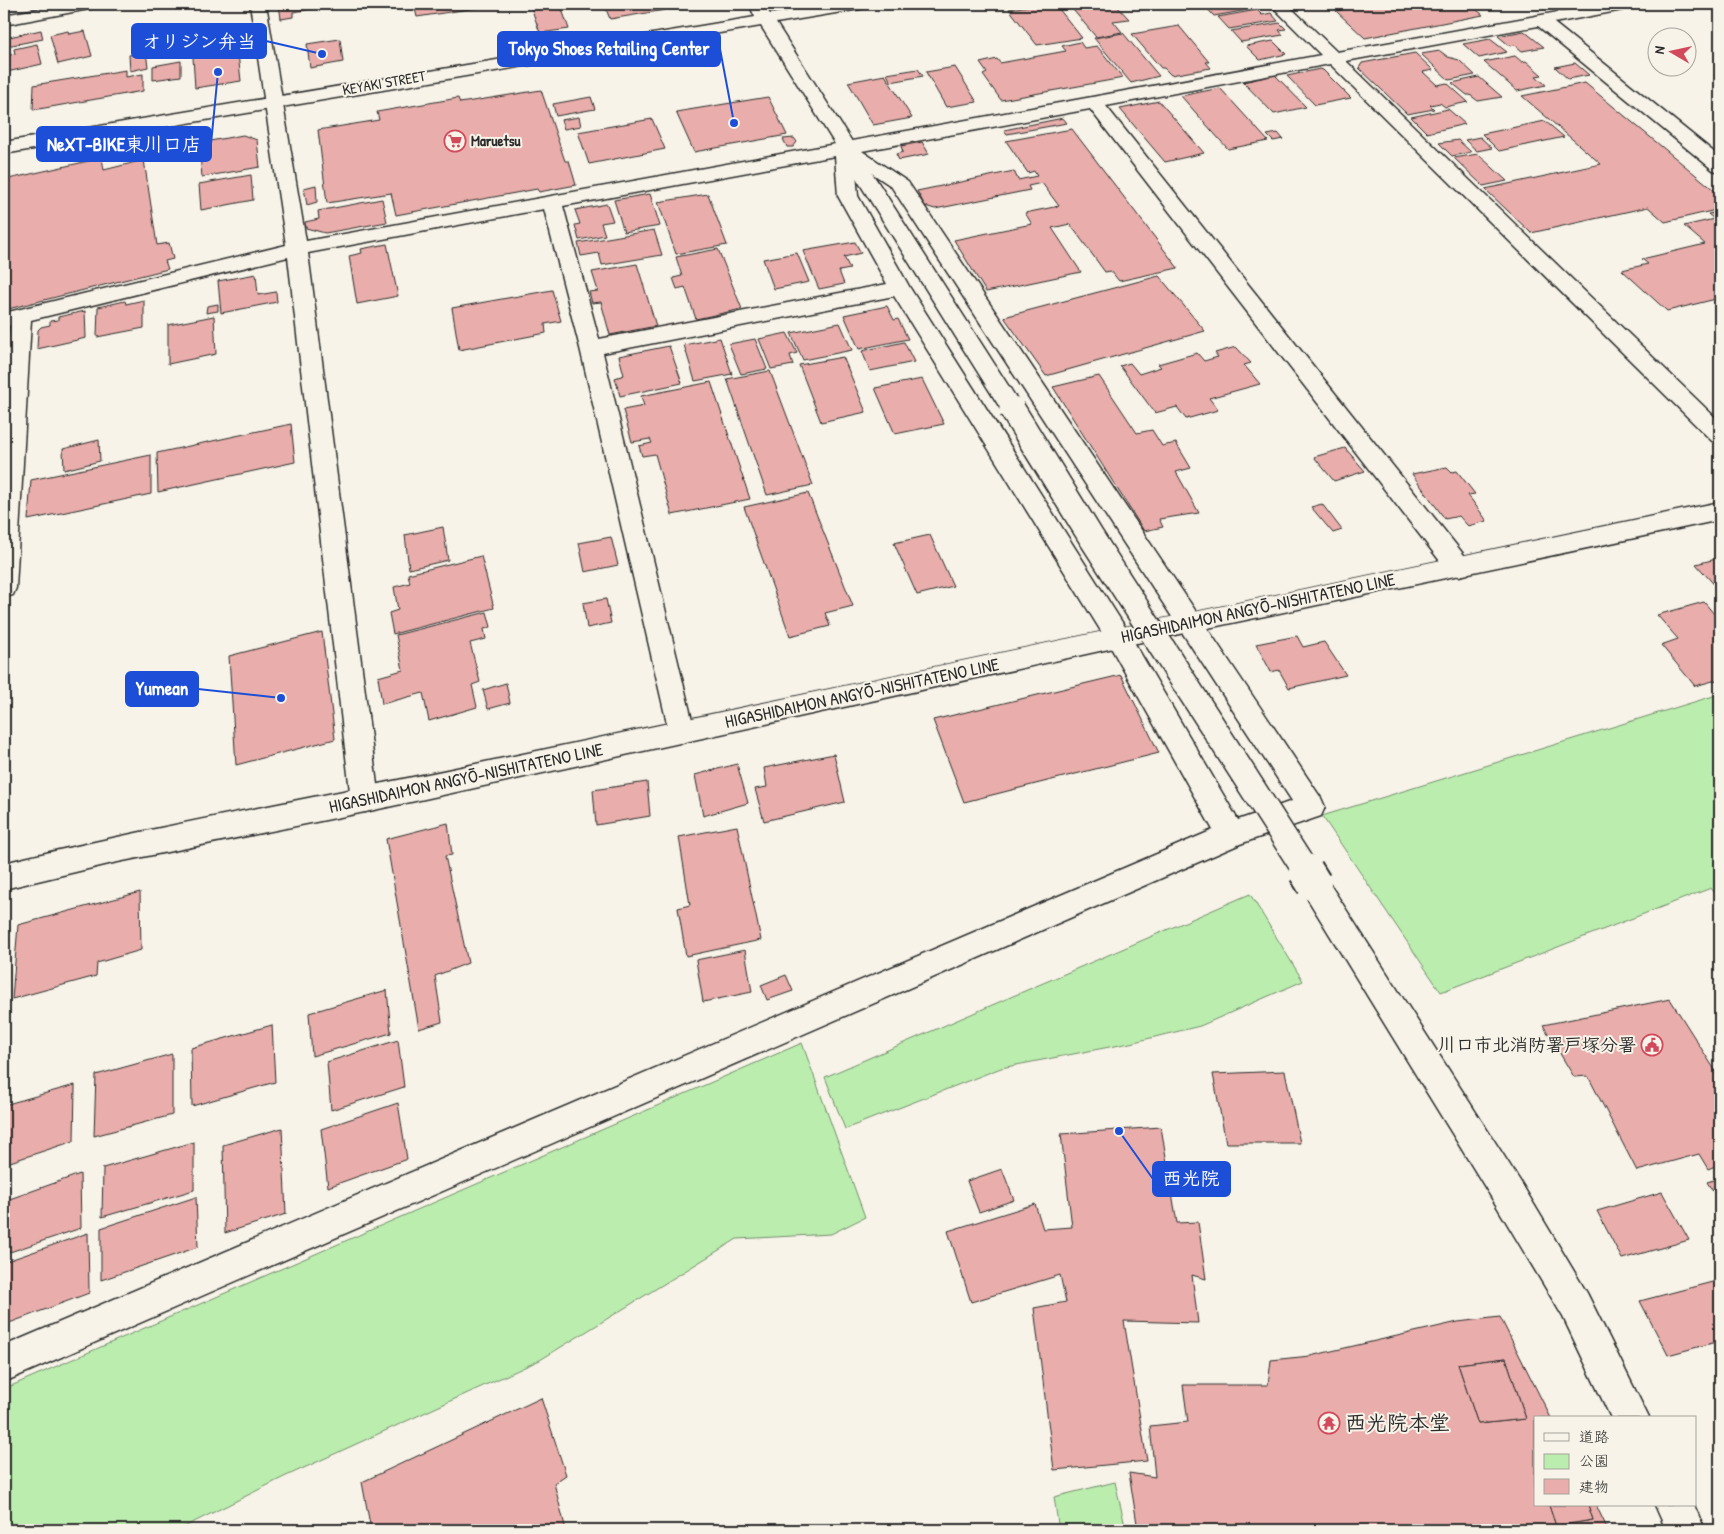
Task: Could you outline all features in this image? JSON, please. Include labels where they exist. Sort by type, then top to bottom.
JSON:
[{"type":"street","points":[[4,20],[24,10],[89,4]]},
{"type":"street","points":[[258,4],[297,248],[365,800]]},
{"type":"street","points":[[755,4],[1508,1193],[1575,1305],[1630,1416]]},
{"type":"street","name":"KEYAKI STREET","points":[[4,148],[860,4]]},
{"type":"street","points":[[1278,4],[1720,435]]},
{"type":"street","points":[[4,588],[12,318],[297,248],[552,203],[1093,100],[1628,4]]},
{"type":"street","points":[[1541,20],[1720,166]]},
{"type":"street","points":[[1093,100],[1459,567]]},
{"type":"street","points":[[844,147],[848,196],[900,288],[1118,637],[1231,834]]},
{"type":"street","points":[[4,1364],[1231,834],[1311,806],[898,182],[844,147]]},
{"type":"street","points":[[552,203],[591,348],[682,732]]},
{"type":"street","points":[[591,348],[900,288]]},
{"type":"street","name":"HIGASHIDAIMON ANGYŌ-NISHITATENO LINE","points":[[4,876],[113,850],[365,800],[1118,637],[1720,511]]},
{"type":"street","points":[[1674,1506],[1686,1530]]},
{"type":"green space","points":[[1720,694],[1720,900],[1711,888],[1441,992],[1322,816]]},
{"type":"green space","points":[[1250,894],[1303,981],[1200,1026],[1130,1043],[1001,1068],[845,1129],[825,1077]]},
{"type":"green space","points":[[802,1043],[865,1217],[831,1234],[737,1239],[540,1360],[284,1477],[178,1530],[4,1530],[4,1389]]},
{"type":"green space","points":[[1115,1482],[1126,1530],[1059,1530],[1054,1497]]},
{"type":"building","points":[[279,4],[342,4],[293,12],[293,17],[281,19]]},
{"type":"building","points":[[414,4],[502,4],[417,17]]},
{"type":"building","points":[[530,4],[560,4],[569,29],[540,33]]},
{"type":"building","points":[[604,4],[662,4],[665,10],[610,19]]},
{"type":"building","points":[[1027,4],[1055,4],[1082,38],[1037,45],[1009,9],[1029,6]]},
{"type":"building","points":[[1068,4],[1115,4],[1129,19],[1113,21],[1122,32],[1096,37]]},
{"type":"building","points":[[1203,4],[1241,4],[1247,10],[1214,16]]},
{"type":"building","points":[[1375,4],[1470,4],[1483,15],[1365,38],[1336,11]]},
{"type":"building","points":[[1257,10],[1262,15],[1271,13],[1278,21],[1229,29],[1218,17]]},
{"type":"building","points":[[1280,23],[1286,29],[1279,30],[1283,35],[1241,42],[1231,31]]},
{"type":"building","points":[[1179,26],[1209,62],[1206,62],[1211,68],[1171,75],[1164,68],[1161,68],[1132,34]]},
{"type":"building","points":[[41,30],[43,39],[7,46],[5,38]]},
{"type":"building","points":[[68,31],[69,34],[85,31],[92,56],[58,64],[50,35]]},
{"type":"building","points":[[1524,31],[1544,47],[1522,51],[1515,45],[1510,46],[1498,36]]},
{"type":"building","points":[[1123,33],[1159,76],[1131,83],[1094,38]]},
{"type":"building","points":[[236,35],[241,81],[195,88],[192,42]]},
{"type":"building","points":[[340,39],[343,62],[310,68],[307,44]]},
{"type":"building","points":[[1490,39],[1507,52],[1479,58],[1463,44]]},
{"type":"building","points":[[1273,41],[1286,54],[1260,60],[1246,46]]},
{"type":"building","points":[[1080,42],[1084,48],[1097,46],[1123,78],[1001,100],[983,75],[987,73],[980,63],[997,59],[1000,63],[1066,51],[1062,46]]},
{"type":"building","points":[[37,44],[42,64],[7,72],[4,56],[15,54],[14,49]]},
{"type":"building","points":[[1440,51],[1448,57],[1459,60],[1475,75],[1449,80],[1421,54]]},
{"type":"building","points":[[146,52],[148,67],[130,71],[129,55]]},
{"type":"building","points":[[1415,53],[1433,70],[1423,72],[1437,85],[1447,83],[1468,102],[1445,107],[1440,103],[1430,105],[1434,109],[1407,114],[1359,68],[1362,63]]},
{"type":"building","points":[[1515,56],[1522,62],[1526,61],[1542,75],[1536,76],[1546,85],[1517,91],[1484,62]]},
{"type":"building","points":[[181,61],[181,76],[153,80],[153,66]]},
{"type":"building","points":[[1575,63],[1589,75],[1568,79],[1555,67]]},
{"type":"building","points":[[955,67],[977,102],[946,107],[926,72]]},
{"type":"building","points":[[918,69],[923,76],[891,82],[887,74]]},
{"type":"building","points":[[1320,69],[1351,98],[1315,105],[1287,76]]},
{"type":"building","points":[[126,70],[126,77],[143,74],[143,91],[33,110],[34,85]]},
{"type":"building","points":[[885,75],[912,118],[873,125],[848,82]]},
{"type":"building","points":[[1275,75],[1306,107],[1274,114],[1243,82]]},
{"type":"building","points":[[1479,77],[1502,97],[1478,101],[1452,83]]},
{"type":"building","points":[[1585,83],[1720,195],[1720,209],[1665,222],[1648,207],[1531,233],[1485,189],[1601,164],[1522,96]]},
{"type":"building","points":[[1220,88],[1268,141],[1228,149],[1181,96]]},
{"type":"building","points":[[541,90],[565,161],[569,161],[576,185],[539,192],[537,189],[396,215],[391,193],[327,203],[318,130],[379,120],[377,112],[458,98],[460,103]]},
{"type":"building","points":[[591,97],[595,109],[556,116],[553,104]]},
{"type":"building","points":[[768,97],[787,135],[694,152],[676,112]]},
{"type":"building","points":[[1159,101],[1204,153],[1165,162],[1120,109]]},
{"type":"building","points":[[1448,109],[1465,124],[1427,133],[1411,117]]},
{"type":"building","points":[[579,117],[581,126],[564,129],[561,120]]},
{"type":"building","points":[[1063,118],[1067,123],[1007,134],[1004,130]]},
{"type":"building","points":[[652,119],[665,149],[589,164],[578,132]]},
{"type":"building","points":[[1545,121],[1564,137],[1499,151],[1482,134]]},
{"type":"building","points":[[1072,129],[1178,268],[1119,281],[1111,271],[1105,272],[1070,224],[1052,228],[1081,272],[986,292],[954,240],[1032,224],[1025,213],[1059,206],[1042,183],[1028,186],[1030,190],[935,209],[925,206],[917,191],[1014,171],[1018,180],[1037,176],[1034,171],[1028,173],[1006,141]]},
{"type":"building","points":[[1278,133],[1283,139],[1273,141],[1267,135]]},
{"type":"building","points":[[243,135],[257,140],[260,167],[202,177],[199,143]]},
{"type":"building","points":[[1480,137],[1492,148],[1477,151],[1465,140]]},
{"type":"building","points":[[794,138],[797,142],[793,147],[787,147],[783,139]]},
{"type":"building","points":[[1458,140],[1471,152],[1452,156],[1439,143]]},
{"type":"building","points":[[922,142],[929,154],[899,160],[896,154],[903,152],[901,146]]},
{"type":"building","points":[[1478,154],[1507,181],[1483,186],[1454,158]]},
{"type":"building","points":[[102,158],[104,170],[144,160],[157,245],[169,243],[173,259],[165,261],[168,269],[4,310],[4,180]]},
{"type":"building","points":[[251,175],[253,200],[201,210],[199,184]]},
{"type":"building","points":[[316,185],[317,202],[307,205],[304,188]]},
{"type":"building","points":[[650,194],[660,226],[624,232],[614,200]]},
{"type":"building","points":[[708,194],[727,245],[676,254],[658,202]]},
{"type":"building","points":[[382,199],[387,222],[325,233],[306,228],[305,222],[319,219],[318,211]]},
{"type":"building","points":[[607,204],[613,221],[601,223],[605,235],[579,240],[575,225],[580,224],[575,210]]},
{"type":"building","points":[[1720,212],[1720,298],[1667,311],[1622,270],[1648,264],[1642,259],[1705,244],[1684,226],[1714,219],[1708,214]]},
{"type":"building","points":[[654,230],[662,255],[602,265],[599,253],[581,256],[578,243]]},
{"type":"building","points":[[855,242],[861,253],[844,257],[850,269],[839,271],[844,284],[819,289],[803,251]]},
{"type":"building","points":[[387,244],[398,296],[357,304],[349,256],[362,253],[361,249]]},
{"type":"building","points":[[718,249],[742,309],[696,319],[685,287],[677,289],[673,278],[682,276],[676,257]]},
{"type":"building","points":[[797,253],[809,282],[774,289],[763,259]]},
{"type":"building","points":[[637,264],[656,326],[610,335],[601,302],[592,303],[589,292],[598,291],[592,272]]},
{"type":"building","points":[[256,274],[258,295],[276,292],[277,302],[221,313],[218,281]]},
{"type":"building","points":[[1159,276],[1205,331],[1046,376],[1004,317]]},
{"type":"building","points":[[552,290],[561,321],[545,324],[546,333],[459,350],[452,308]]},
{"type":"building","points":[[144,300],[144,328],[97,337],[98,307],[125,301],[126,304]]},
{"type":"building","points":[[218,304],[218,311],[206,313],[207,306]]},
{"type":"building","points":[[887,306],[894,320],[898,319],[908,339],[859,349],[844,315]]},
{"type":"building","points":[[85,311],[86,338],[37,349],[38,330],[41,327],[50,325],[50,321],[58,320],[58,317]]},
{"type":"building","points":[[214,316],[216,354],[168,364],[168,325]]},
{"type":"building","points":[[840,323],[852,350],[803,360],[791,333]]},
{"type":"building","points":[[787,333],[797,353],[790,355],[793,365],[771,369],[759,339]]},
{"type":"building","points":[[720,338],[732,374],[695,381],[684,345]]},
{"type":"building","points":[[755,339],[767,369],[741,374],[729,344]]},
{"type":"building","points":[[904,342],[914,362],[870,371],[862,351]]},
{"type":"building","points":[[669,346],[682,383],[620,396],[615,378],[624,375],[619,356]]},
{"type":"building","points":[[1236,347],[1251,363],[1244,365],[1260,384],[1209,398],[1218,410],[1186,419],[1177,407],[1155,413],[1120,366],[1130,363],[1139,374],[1161,367],[1158,364],[1197,353],[1204,361],[1218,357],[1215,353]]},
{"type":"building","points":[[843,357],[866,412],[821,422],[799,365]]},
{"type":"building","points":[[770,371],[813,485],[767,495],[727,379]]},
{"type":"building","points":[[1099,376],[1137,433],[1152,430],[1162,446],[1176,443],[1191,468],[1176,472],[1199,513],[1159,519],[1163,527],[1144,531],[1053,387]]},
{"type":"building","points":[[922,379],[944,424],[895,434],[875,388]]},
{"type":"building","points":[[711,382],[750,499],[672,515],[655,454],[642,456],[639,446],[652,443],[650,439],[632,442],[623,410],[644,406],[641,396]]},
{"type":"building","points":[[291,424],[295,462],[158,492],[157,453]]},
{"type":"building","points":[[99,440],[100,461],[64,470],[63,449]]},
{"type":"building","points":[[1345,448],[1365,471],[1334,481],[1314,457]]},
{"type":"building","points":[[151,455],[151,494],[28,520],[31,480]]},
{"type":"building","points":[[1447,467],[1452,472],[1457,471],[1475,494],[1468,495],[1487,521],[1468,526],[1459,516],[1445,519],[1412,474]]},
{"type":"building","points":[[808,493],[853,606],[825,613],[830,626],[790,636],[744,507]]},
{"type":"building","points":[[1322,504],[1342,530],[1333,533],[1311,507]]},
{"type":"building","points":[[443,527],[448,560],[409,569],[405,535]]},
{"type":"building","points":[[930,535],[953,586],[917,595],[894,543]]},
{"type":"building","points":[[611,537],[618,565],[585,572],[579,543]]},
{"type":"building","points":[[481,556],[494,608],[393,634],[389,613],[398,610],[394,587],[410,583],[408,574]]},
{"type":"building","points":[[1720,558],[1720,589],[1718,589],[1696,564]]},
{"type":"building","points":[[606,599],[611,623],[587,628],[583,603]]},
{"type":"building","points":[[1704,602],[1720,621],[1720,679],[1695,686],[1661,645],[1678,639],[1657,615]]},
{"type":"building","points":[[487,612],[491,627],[484,629],[486,639],[470,643],[480,682],[472,685],[477,707],[429,721],[423,693],[382,704],[378,677],[403,670],[396,635]]},
{"type":"building","points":[[322,632],[335,739],[236,765],[229,656]]},
{"type":"building","points":[[1297,636],[1303,647],[1324,642],[1346,675],[1289,688],[1279,670],[1271,672],[1256,644]]},
{"type":"building","points":[[1121,675],[1159,753],[964,802],[933,720]]},
{"type":"building","points":[[506,683],[510,703],[488,709],[483,690]]},
{"type":"building","points":[[834,754],[845,802],[764,821],[755,789],[767,787],[764,768]]},
{"type":"building","points":[[737,764],[748,803],[703,816],[695,775]]},
{"type":"building","points":[[647,782],[650,816],[596,825],[593,790]]},
{"type":"building","points":[[448,823],[452,855],[445,856],[468,963],[435,976],[442,1022],[419,1029],[386,839]]},
{"type":"building","points":[[737,826],[761,940],[686,956],[678,908],[690,905],[679,837]]},
{"type":"building","points":[[140,892],[141,950],[97,963],[96,976],[12,999],[18,925]]},
{"type":"building","points":[[745,950],[752,992],[703,1002],[696,960]]},
{"type":"building","points":[[786,975],[793,991],[767,1000],[761,985]]},
{"type":"building","points":[[387,990],[391,1033],[312,1056],[309,1013]]},
{"type":"building","points":[[1670,999],[1720,1078],[1720,1164],[1708,1169],[1699,1154],[1637,1171],[1588,1076],[1574,1077],[1543,1025]]},
{"type":"building","points":[[272,1025],[275,1082],[192,1106],[191,1048]]},
{"type":"building","points":[[398,1040],[404,1087],[331,1110],[327,1062]]},
{"type":"building","points":[[172,1054],[172,1115],[94,1136],[96,1075]]},
{"type":"building","points":[[1285,1071],[1300,1143],[1226,1143],[1213,1074]]},
{"type":"building","points":[[75,1085],[74,1141],[4,1164],[4,1105]]},
{"type":"building","points":[[398,1103],[407,1159],[328,1187],[321,1129]]},
{"type":"building","points":[[1161,1127],[1177,1223],[1198,1222],[1206,1279],[1192,1275],[1198,1323],[1124,1321],[1147,1461],[1054,1470],[1034,1308],[1066,1302],[1060,1275],[971,1302],[948,1231],[1035,1204],[1043,1229],[1072,1227],[1061,1134]]},
{"type":"building","points":[[282,1128],[286,1214],[225,1233],[223,1145]]},
{"type":"building","points":[[194,1142],[194,1190],[102,1217],[103,1168]]},
{"type":"building","points":[[1002,1169],[1014,1200],[979,1212],[967,1181]]},
{"type":"building","points":[[80,1174],[81,1228],[4,1254],[4,1201]]},
{"type":"building","points":[[1720,1178],[1720,1203],[1707,1182]]},
{"type":"building","points":[[1662,1192],[1689,1240],[1622,1259],[1597,1211]]},
{"type":"building","points":[[196,1197],[198,1247],[101,1280],[101,1228]]},
{"type":"building","points":[[88,1233],[89,1293],[4,1325],[4,1262]]},
{"type":"building","points":[[1720,1280],[1720,1341],[1668,1355],[1640,1301]]},
{"type":"building","name":"西光院本堂","points":[[1500,1317],[1550,1416],[1534,1416],[1534,1506],[1549,1506],[1556,1526],[1593,1520],[1588,1506],[1596,1506],[1608,1530],[1138,1530],[1129,1473],[1155,1477],[1150,1426],[1188,1422],[1183,1385],[1268,1385],[1271,1360],[1310,1356],[1458,1322]],"holes":[[[1506,1358],[1526,1419],[1478,1424],[1458,1364]]]},
{"type":"building","points":[[1506,1358],[1526,1419],[1478,1424],[1458,1364]]},
{"type":"building","points":[[541,1398],[566,1475],[554,1483],[566,1530],[371,1530],[362,1482]]},
{"type":"building","points":[[1549,1506],[1588,1506],[1593,1520],[1556,1526]]},
{"type":"place","name":"オリジン弁当","points":[[322,54]]},
{"type":"place","name":"NeXT-BIKE東川口店","points":[[218,72]]},
{"type":"place","name":"Tokyo Shoes Retailing Center","points":[[734,123]]},
{"type":"place","name":"Maruetsu","points":[[455,141]]},
{"type":"place","name":"Yumean","points":[[281,698]]},
{"type":"place","name":"川口市北消防署戸塚分署","points":[[1652,1045]]},
{"type":"place","name":"西光院","points":[[1119,1131]]},
{"type":"place","name":"西光院本堂","points":[[1329,1423]]}]
